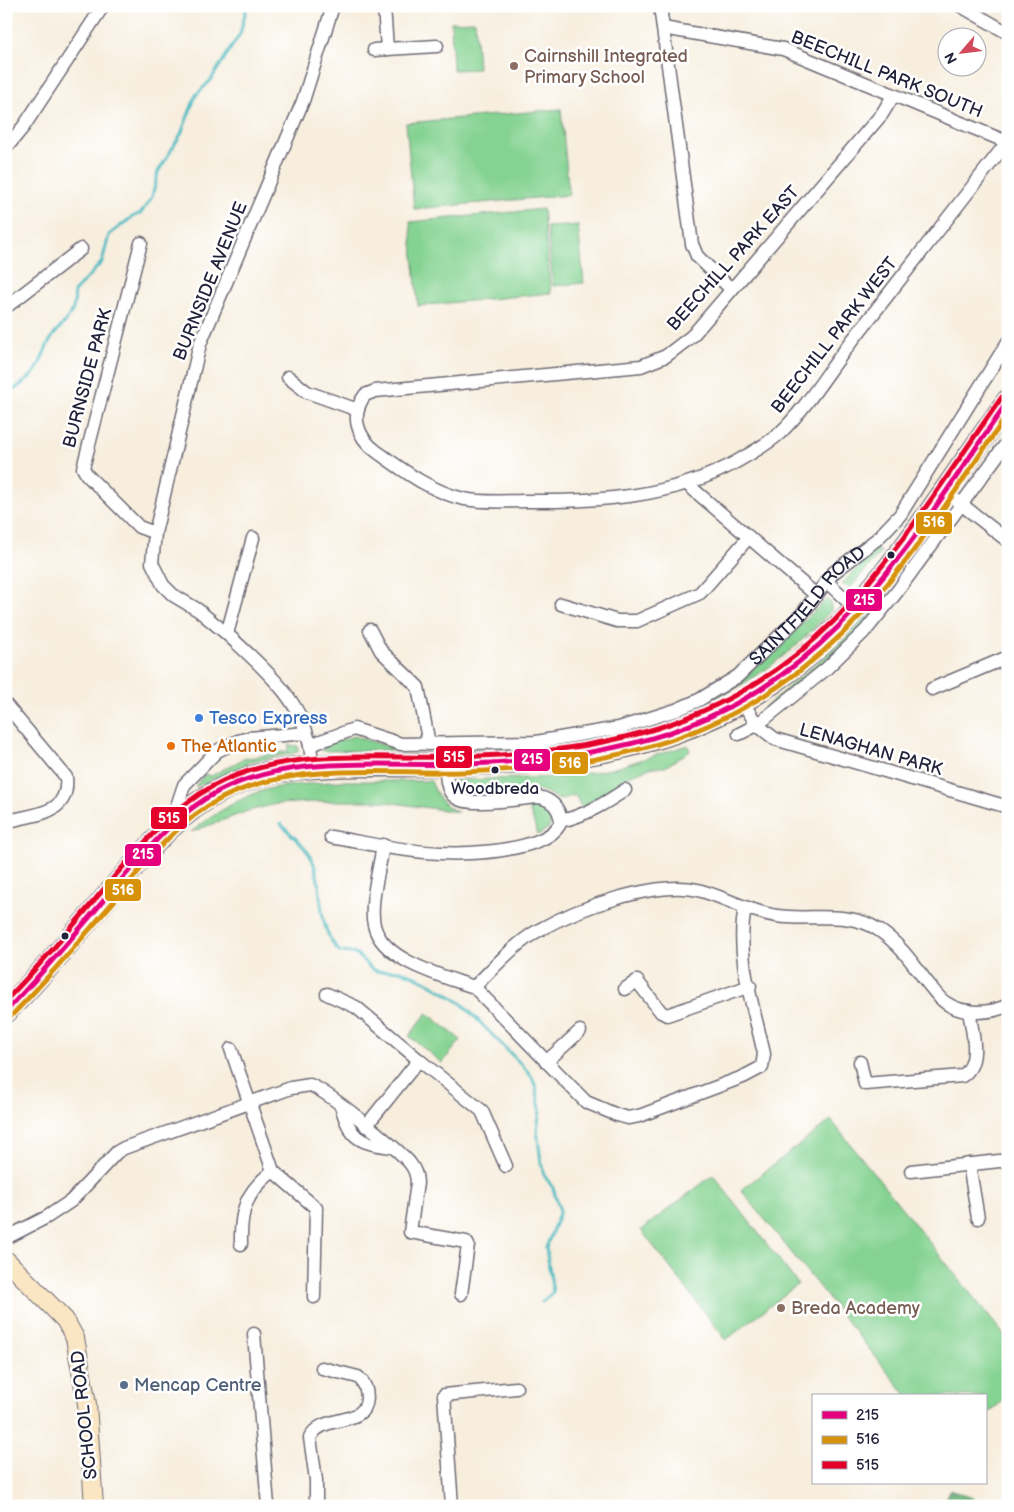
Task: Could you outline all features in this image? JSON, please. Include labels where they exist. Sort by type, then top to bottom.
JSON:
[{"type":"highway","name":"SAINTFIELD ROAD","points":[[6,1011],[170,827],[197,804],[220,790],[257,775],[293,767],[310,748],[446,764],[526,762],[603,752],[666,735],[699,722],[742,701],[814,650],[855,608],[904,546],[953,497],[1008,401]]},
{"type":"street","points":[[6,148],[24,126],[103,6]]},
{"type":"street","name":"BURNSIDE AVENUE","points":[[155,533],[200,344],[301,107],[333,6]]},
{"type":"street","points":[[384,6],[380,50],[437,46]]},
{"type":"street","points":[[660,6],[692,244],[697,256],[732,289]]},
{"type":"street","points":[[961,6],[1008,33]]},
{"type":"street","name":"BEECHILL PARK SOUTH","points":[[663,28],[783,49],[1007,142]]},
{"type":"street","name":"BEECHILL PARK EAST","points":[[358,410],[365,395],[375,391],[625,368],[653,362],[692,336],[882,114],[893,96]]},
{"type":"street","name":"BEECHILL PARK WEST","points":[[358,410],[356,422],[361,436],[372,448],[437,489],[464,499],[541,501],[616,499],[687,484],[736,462],[778,434],[796,416],[834,363],[1007,142]]},
{"type":"street","name":"BURNSIDE PARK","points":[[141,243],[83,468],[87,475],[139,527],[155,533]]},
{"type":"street","points":[[6,307],[81,249]]},
{"type":"street","name":"SAINTFIELD ROAD","points":[[170,827],[178,807],[181,789],[217,751],[238,741],[310,748],[354,730],[391,742],[430,744],[507,744],[559,740],[619,728],[676,710],[707,696],[738,676],[790,626],[840,566],[877,539],[900,515],[1008,342]]},
{"type":"street","points":[[288,377],[307,392],[358,410]]},
{"type":"street","name":"SAINTFIELD ROAD","points":[[739,734],[757,725],[846,651],[896,593],[953,497],[1008,440]]},
{"type":"street","points":[[687,484],[816,595]]},
{"type":"street","points":[[953,497],[1008,541]]},
{"type":"street","points":[[155,533],[152,563],[163,585],[173,595],[198,610],[227,634],[285,692],[296,708],[310,748]]},
{"type":"street","points":[[561,604],[617,621],[637,622],[700,593],[749,537]]},
{"type":"street","points":[[227,634],[253,538]]},
{"type":"street","points":[[826,581],[855,608]]},
{"type":"street","points":[[370,630],[382,651],[418,687],[430,744]]},
{"type":"street","points":[[932,689],[1008,657]]},
{"type":"street","name":"LENAGHAN PARK","points":[[742,701],[757,725],[767,735],[784,742],[1008,806]]},
{"type":"street","points":[[6,705],[66,777],[67,790],[64,800],[57,806],[44,812],[6,822]]},
{"type":"street","points":[[331,837],[454,854],[511,848],[539,841],[555,832],[561,821],[560,813],[548,799],[539,797],[474,802],[461,801],[453,796],[448,787],[446,764]]},
{"type":"street","points":[[187,782],[197,804]]},
{"type":"street","points":[[561,821],[580,816],[625,790]]},
{"type":"street","points":[[383,845],[373,909],[374,924],[378,938],[398,957],[474,987],[586,1102],[628,1118],[743,1078],[757,1072],[765,1061],[741,937],[744,908]]},
{"type":"street","points":[[474,987],[520,944],[538,930],[585,909],[616,898],[686,888],[699,890],[744,908],[779,917],[834,918],[865,923],[876,928],[899,947],[947,1004],[969,1011],[990,1012],[1008,1005]]},
{"type":"street","points":[[625,989],[637,981],[661,1012],[667,1015],[750,986]]},
{"type":"street","points":[[327,994],[356,1007],[482,1111],[506,1166]]},
{"type":"street","points":[[860,1062],[864,1084],[962,1076],[972,1066],[974,1056],[969,1011]]},
{"type":"street","points":[[546,1062],[580,1031]]},
{"type":"street","points":[[231,1049],[248,1103],[273,1171],[316,1208],[314,1297]]},
{"type":"street","points":[[366,1126],[419,1060]]},
{"type":"street","points":[[6,1238],[48,1216],[71,1201],[117,1152],[248,1103],[300,1085],[310,1085],[341,1106],[409,1162],[417,1176],[410,1232],[466,1242],[468,1245],[461,1294]]},
{"type":"street","points":[[341,1106],[346,1124],[355,1137],[367,1144],[392,1147]]},
{"type":"street","points":[[911,1171],[1008,1160]]},
{"type":"street","points":[[969,1164],[978,1218]]},
{"type":"street","points":[[240,1244],[240,1226],[246,1202],[252,1191],[273,1171]]},
{"type":"street","name":"SCHOOL ROAD","points":[[6,1260],[65,1320],[75,1338],[87,1404],[94,1506]]},
{"type":"street","points":[[254,1334],[268,1506]]},
{"type":"street","points":[[316,1506],[316,1480],[310,1438],[312,1432],[324,1425],[357,1415],[365,1408],[367,1395],[362,1381],[358,1377],[322,1368]]},
{"type":"street","points":[[452,1506],[444,1395],[516,1388]]},
{"type":"green space","points":[[475,21],[478,69],[453,70],[451,22]]},
{"type":"green space","points":[[561,109],[569,195],[414,209],[406,123]]},
{"type":"green space","points":[[543,209],[551,293],[418,306],[410,222]]},
{"type":"green space","points":[[578,225],[584,283],[553,286],[547,227]]},
{"type":"green space","points":[[942,519],[890,592],[845,647],[767,709],[762,710],[844,639],[875,606]]},
{"type":"green space","points":[[876,549],[881,552],[852,586],[848,587],[842,584]]},
{"type":"green space","points":[[827,599],[831,603],[831,611],[798,644],[768,668],[712,700],[742,679]]},
{"type":"green space","points":[[354,736],[399,750],[322,751],[322,746]]},
{"type":"green space","points":[[289,745],[298,746],[298,752],[251,762],[196,787],[205,774],[211,776],[243,759],[288,751]]},
{"type":"green space","points":[[688,745],[690,751],[665,767],[653,767],[628,776],[582,808],[575,795],[559,800],[542,791],[476,791],[456,783],[455,780],[563,777],[612,769]]},
{"type":"green space","points":[[339,781],[431,781],[441,800],[458,812],[379,801],[276,804],[248,811],[191,832],[228,806],[259,792],[286,786]]},
{"type":"green space","points":[[537,804],[546,807],[552,819],[549,828],[538,835],[528,806]]},
{"type":"green space","points":[[427,1013],[461,1040],[442,1063],[409,1036]]},
{"type":"green space","points":[[831,1120],[1008,1340],[1008,1397],[986,1414],[986,1394],[905,1394],[741,1190]]},
{"type":"green space","points":[[713,1175],[798,1284],[726,1340],[641,1230]]},
{"type":"green space","points":[[950,1490],[973,1497],[979,1506],[940,1506]]},
{"type":"waterway","points":[[6,396],[28,379],[37,369],[49,343],[68,318],[74,306],[74,292],[102,262],[109,235],[132,217],[141,213],[152,197],[158,172],[181,134],[196,95],[210,81],[240,34],[247,6]]},
{"type":"waterway","points":[[281,824],[302,845],[312,859],[319,883],[323,919],[332,942],[340,952],[348,952],[359,956],[371,969],[376,971],[397,971],[408,974],[447,994],[462,1004],[532,1077],[540,1109],[537,1130],[541,1162],[544,1175],[553,1188],[560,1211],[546,1248],[553,1292],[542,1302]]},
{"type":"transit line","name":"515","points":[[6,1000],[46,957],[132,856],[170,817],[198,795],[213,786],[241,774],[270,765],[299,760],[361,757],[506,755],[558,750],[609,741],[658,728],[705,710],[750,687],[793,657],[834,621],[858,595],[901,541],[1002,397]]},
{"type":"transit line","name":"215","points":[[6,1011],[160,837],[187,811],[219,791],[248,779],[278,771],[309,767],[340,764],[466,764],[520,761],[571,755],[620,746],[667,733],[712,716],[756,692],[798,663],[838,627],[885,575],[928,518],[1008,401]]},
{"type":"transit line","name":"516","points":[[11,1016],[64,959],[151,857],[177,830],[206,807],[250,786],[309,774],[371,771],[462,772],[517,769],[569,763],[619,754],[667,741],[713,723],[758,700],[801,670],[843,633],[867,608],[910,555],[1008,414]]},
{"type":"place","name":"Cairnshill Integrated Primary School","points":[[514,66]]},
{"type":"place","name":"Tesco Express","points":[[199,718]]},
{"type":"place","name":"The Atlantic","points":[[171,746]]},
{"type":"place","name":"Woodbreda","points":[[495,770]]},
{"type":"place","name":"Breda Academy","points":[[781,1308]]},
{"type":"place","name":"Mencap Centre","points":[[124,1385]]}]
